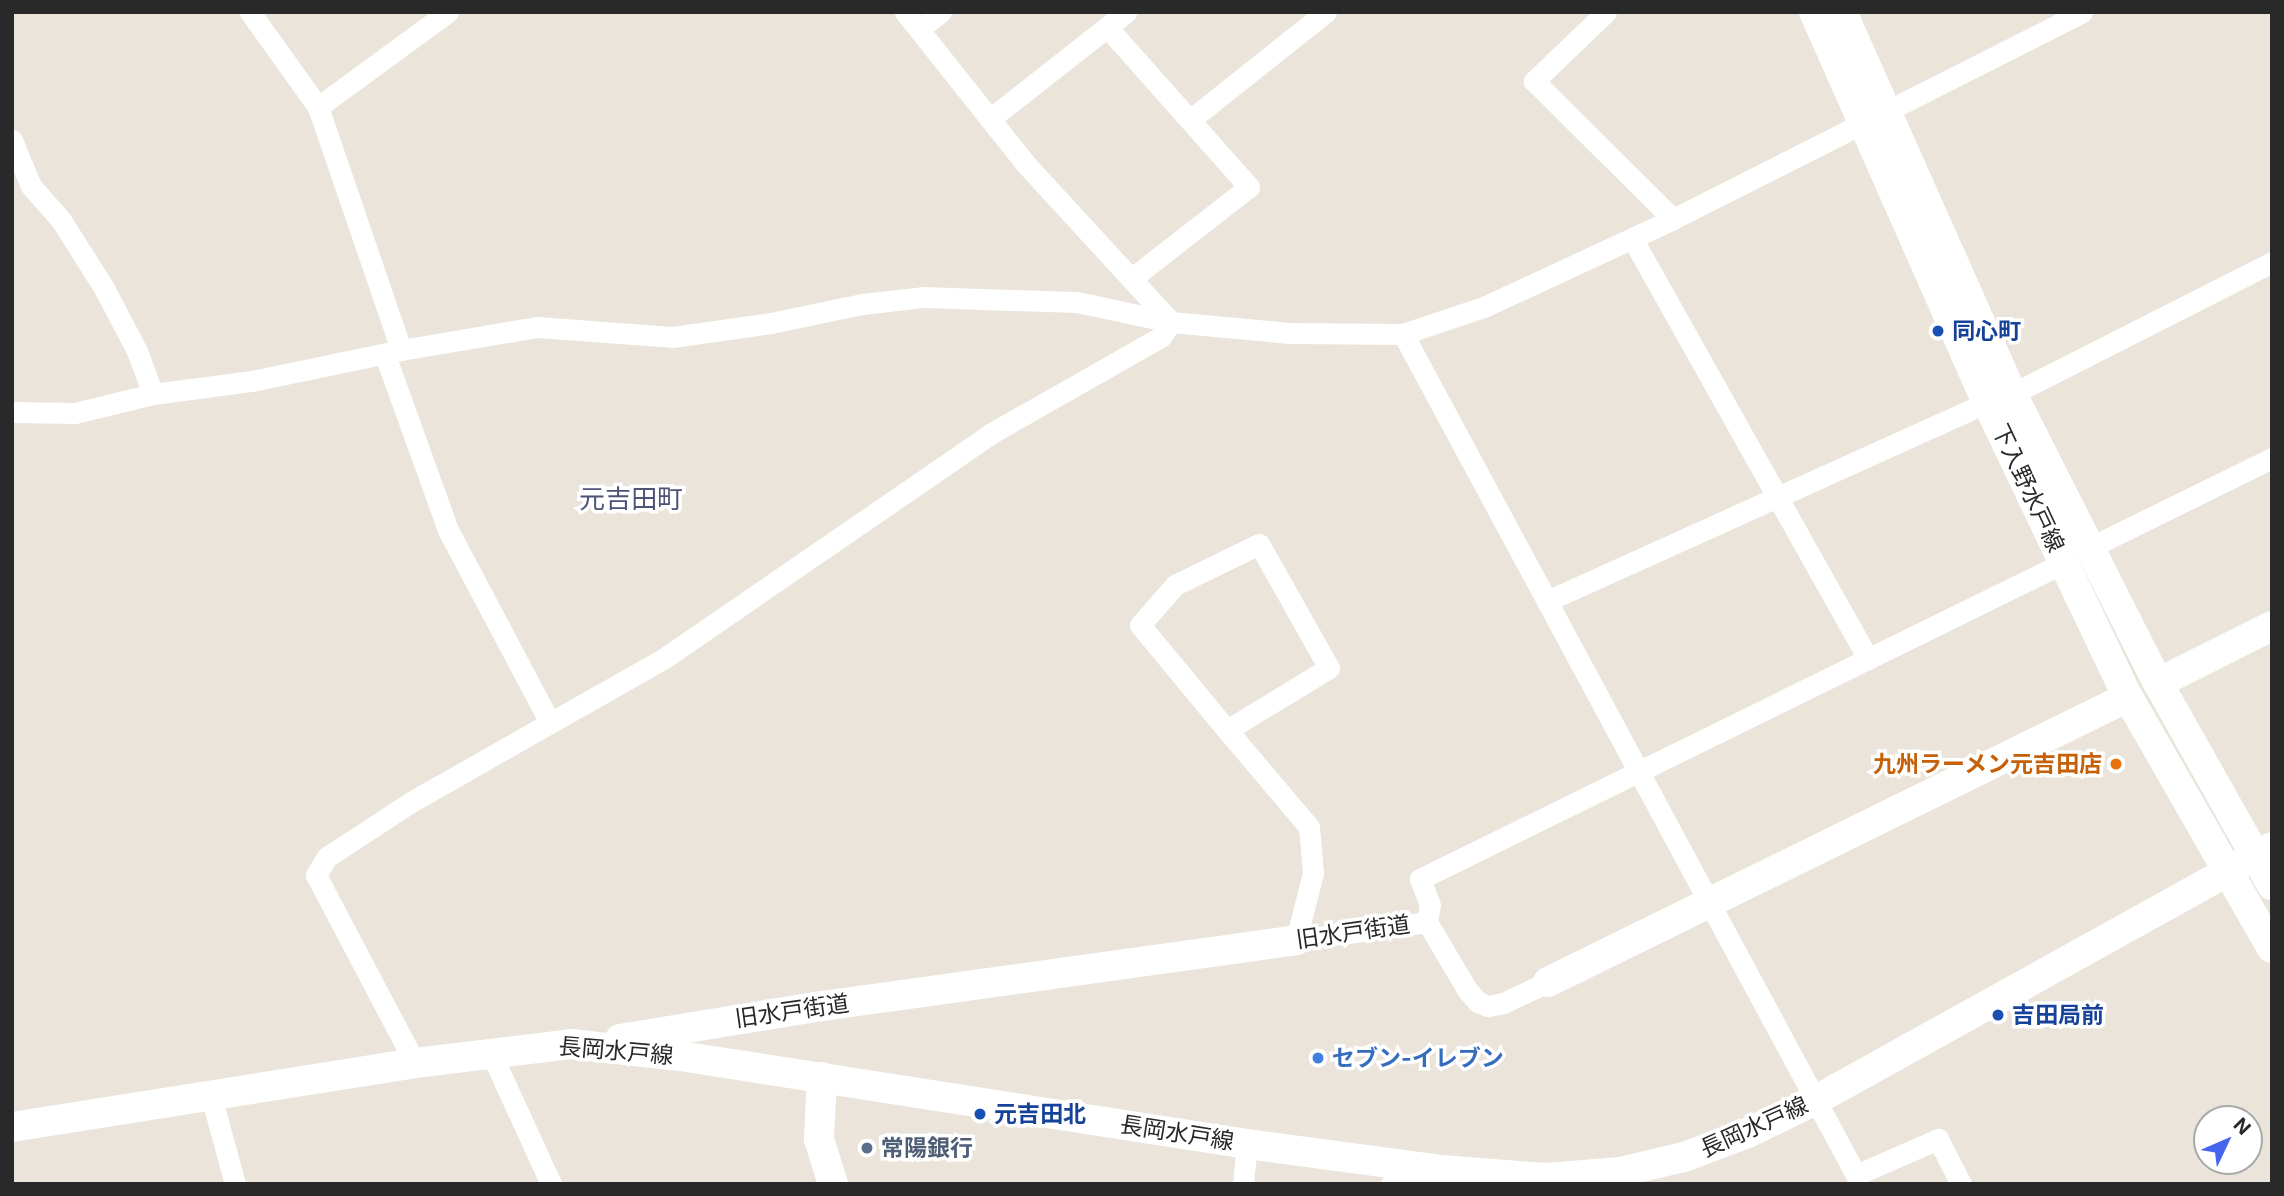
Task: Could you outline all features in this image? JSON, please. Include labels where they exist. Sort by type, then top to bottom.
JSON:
[{"type":"main road","name":"下入野水戸線","points":[[1814,12],[1874,117],[2000,398],[2063,563],[2128,696],[2225,872],[2272,948]]},
{"type":"main road","name":"下入野水戸線","points":[[1842,12],[1874,117]]},
{"type":"main road","name":"下入野水戸線","points":[[2000,398],[2091,547],[2158,683],[2263,851],[2272,884]]},
{"type":"main road","points":[[2158,683],[2272,625]]},
{"type":"main road","name":"旧水戸街道","points":[[1548,982],[2128,696]]},
{"type":"main road","name":"長岡水戸線","points":[[12,1127],[415,1063],[550,1045],[596,1045],[821,1077],[1247,1144],[1426,1168],[1547,1178],[1620,1172],[1684,1157],[1750,1132],[1816,1100],[2263,851]]},
{"type":"main road","name":"旧水戸街道","points":[[596,1045],[685,1026],[1296,940]]},
{"type":"main road","points":[[821,1077],[819,1139],[833,1184]]},
{"type":"street","points":[[318,107],[448,12]]},
{"type":"street","points":[[905,12],[1025,163],[1171,322]]},
{"type":"street","points":[[919,29],[941,12]]},
{"type":"street","points":[[991,118],[1126,12]]},
{"type":"street","points":[[1189,120],[1326,12]]},
{"type":"street","points":[[1606,12],[1534,81],[1673,219]]},
{"type":"street","points":[[12,412],[75,413],[153,394],[252,381],[393,352],[537,327],[672,337],[771,323],[862,304],[923,297],[1077,302],[1171,322],[1290,333],[1403,334],[1486,306],[1673,219],[2082,12]]},
{"type":"street","points":[[257,15],[318,107],[448,530],[550,723]]},
{"type":"street","points":[[1107,27],[1249,187],[1132,278]]},
{"type":"street","points":[[12,140],[31,186],[61,220],[104,288],[137,351],[153,394]]},
{"type":"street","points":[[1632,238],[1868,659]]},
{"type":"street","points":[[1547,601],[2000,398],[2272,262]]},
{"type":"street","points":[[415,1063],[316,875],[327,857],[411,802],[666,657],[990,434],[1161,337],[1171,322]]},
{"type":"street","points":[[1403,334],[1856,1175],[1938,1139],[1961,1184]]},
{"type":"street","points":[[2091,547],[2272,458]]},
{"type":"street","points":[[1227,730],[1329,667],[1259,544],[1175,585],[1140,625],[1227,730],[1309,827],[1313,873],[1296,940]]},
{"type":"street","points":[[1427,922],[1430,905],[1420,879],[2063,563]]},
{"type":"street","name":"旧水戸街道","points":[[1296,940],[1427,922],[1468,991],[1478,1002],[1489,1006],[1503,1003],[1548,982]]},
{"type":"street","points":[[491,1053],[551,1184]]},
{"type":"street","points":[[211,1096],[234,1184]]},
{"type":"street","points":[[1243,1184],[1247,1144]]},
{"type":"street","points":[[1391,1184],[1412,1178],[1426,1168]]},
{"type":"place","name":"同心町","points":[[1938,331]]},
{"type":"place","name":"九州ラーメン元吉田店","points":[[2116,764]]},
{"type":"place","name":"吉田局前","points":[[1998,1015]]},
{"type":"place","name":"セブン-イレブン","points":[[1318,1058]]},
{"type":"place","name":"元吉田北","points":[[980,1114]]},
{"type":"place","name":"常陽銀行","points":[[867,1148]]},
{"type":"district","name":"元吉田町","points":[[631,499]]}]
